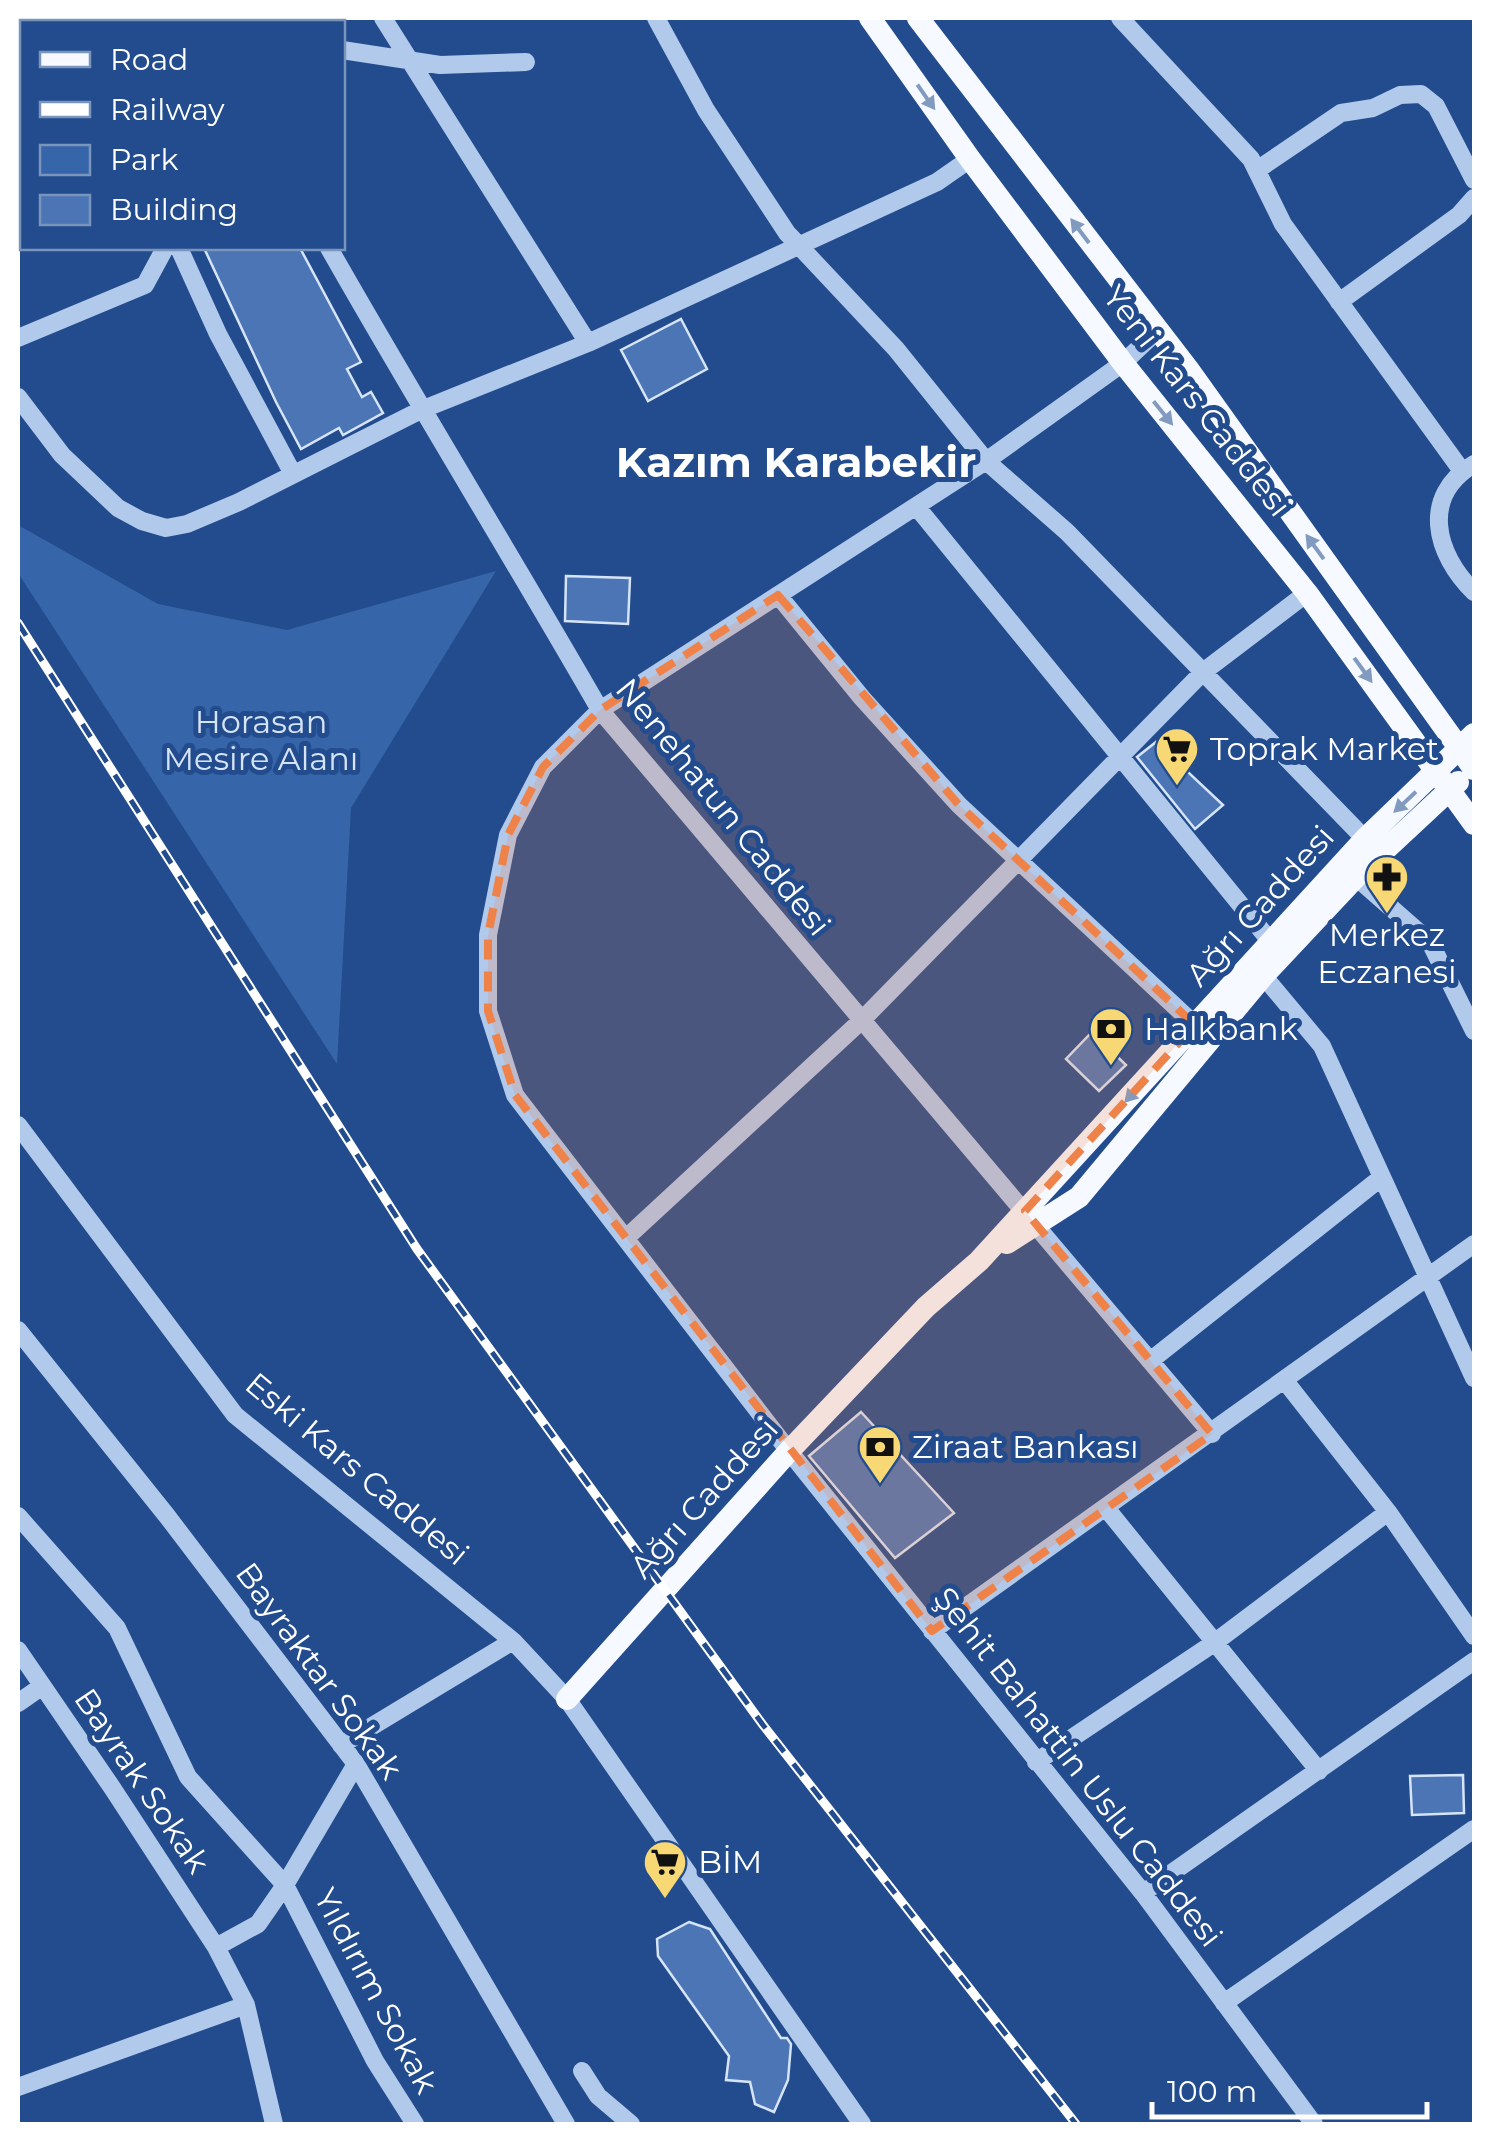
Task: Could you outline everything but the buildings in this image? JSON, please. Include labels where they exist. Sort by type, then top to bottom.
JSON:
[{"type":"main road","name":"Yeni Kars Caddesi","points":[[870,18],[1123,363],[1307,592],[1474,824]]},
{"type":"main road","name":"Yeni Kars Caddesi","points":[[918,18],[1188,369],[1471,757]]},
{"type":"main road","name":"Ağrı Caddesi","points":[[567,1699],[789,1451],[926,1306],[1031,1217],[1196,1025],[1356,877],[1471,757]]},
{"type":"main road","name":"Ağrı Caddesi","points":[[1031,1217],[1079,1197],[1258,969],[1271,942],[1365,839],[1444,782]]},
{"type":"street","points":[[383,18],[588,344]]},
{"type":"street","points":[[656,18],[706,110],[798,245],[896,349],[986,461],[1067,532],[1365,839]]},
{"type":"street","points":[[1120,18],[1214,116],[1257,170],[1284,224],[1339,302],[1468,468],[1439,502],[1439,534],[1450,563],[1474,592]]},
{"type":"street","points":[[345,51],[413,64],[526,62]]},
{"type":"street","points":[[1257,170],[1340,113],[1373,108],[1400,95],[1422,94],[1436,106],[1474,180]]},
{"type":"street","points":[[18,397],[62,455],[118,508],[166,528],[187,524],[421,410],[588,344],[937,182],[970,159]]},
{"type":"street","points":[[1339,302],[1459,215],[1474,198]]},
{"type":"street","points":[[18,338],[145,285],[165,250]]},
{"type":"street","points":[[179,250],[218,334],[294,474]]},
{"type":"street","name":"Nenehatun Caddesi","points":[[330,250],[600,710],[1212,1434]]},
{"type":"street","name":"Şehit Bahattin Uslu Caddesi","points":[[1156,332],[1123,363],[986,461],[600,710],[543,768],[508,835],[488,935],[488,1011],[515,1094],[789,1451],[1142,1893],[1314,2124]]},
{"type":"street","points":[[916,506],[1271,942]]},
{"type":"street","points":[[626,1238],[861,1020],[1203,672],[1307,592]]},
{"type":"street","points":[[778,595],[922,765],[1018,861],[1196,1025]]},
{"type":"street","points":[[1356,877],[1430,942],[1474,1031]]},
{"type":"street","points":[[1258,969],[1322,1046],[1474,1378]]},
{"type":"street","name":"Eski Kars Caddesi","points":[[18,1125],[235,1414],[513,1641],[567,1699],[862,2124]]},
{"type":"street","points":[[1150,1361],[1382,1178]]},
{"type":"street","points":[[932,1632],[1474,1244]]},
{"type":"street","name":"Bayraktar Sokak","points":[[18,1330],[167,1516],[356,1764],[566,2124]]},
{"type":"street","points":[[1285,1381],[1388,1512],[1474,1636]]},
{"type":"street","points":[[1106,1508],[1318,1772]]},
{"type":"street","points":[[1036,1762],[1214,1643],[1388,1512]]},
{"type":"street","name":"Yıldırım Sokak","points":[[18,1516],[117,1628],[188,1777],[286,1885],[375,2061],[415,2124]]},
{"type":"street","points":[[341,1745],[513,1641]]},
{"type":"street","name":"Bayrak Sokak","points":[[18,1650],[114,1788],[216,1946],[246,2004],[274,2124]]},
{"type":"street","points":[[1142,1893],[1474,1661]]},
{"type":"street","points":[[18,1703],[42,1687]]},
{"type":"street","points":[[216,1946],[258,1924],[286,1885],[356,1764]]},
{"type":"street","points":[[1224,2004],[1474,1828]]},
{"type":"street","points":[[19,2079],[246,2004]]},
{"type":"street","points":[[582,2072],[598,2096],[631,2124]]},
{"type":"highlighted area","points":[[778,595],[959,805],[1195,1025],[1025,1211],[1212,1434],[932,1631],[515,1095],[488,1011],[488,935],[508,835],[543,767],[600,710]]},
{"type":"green space","name":"Horasan Mesire Alanı","points":[[18,525],[158,604],[287,630],[496,571],[351,808],[337,1064],[18,573]]},
{"type":"railway","points":[[18,623],[417,1249],[763,1725],[1076,2124]]},
{"type":"place","name":"Toprak Market","points":[[1177,787]]},
{"type":"place","name":"Merkez Eczanesi","points":[[1387,915]]},
{"type":"place","name":"Halkbank","points":[[1111,1067]]},
{"type":"place","name":"Ziraat Bankası","points":[[880,1485]]},
{"type":"place","name":"BİM","points":[[665,1900]]},
{"type":"district","name":"Kazım Karabekir","points":[[796,462]]}]
